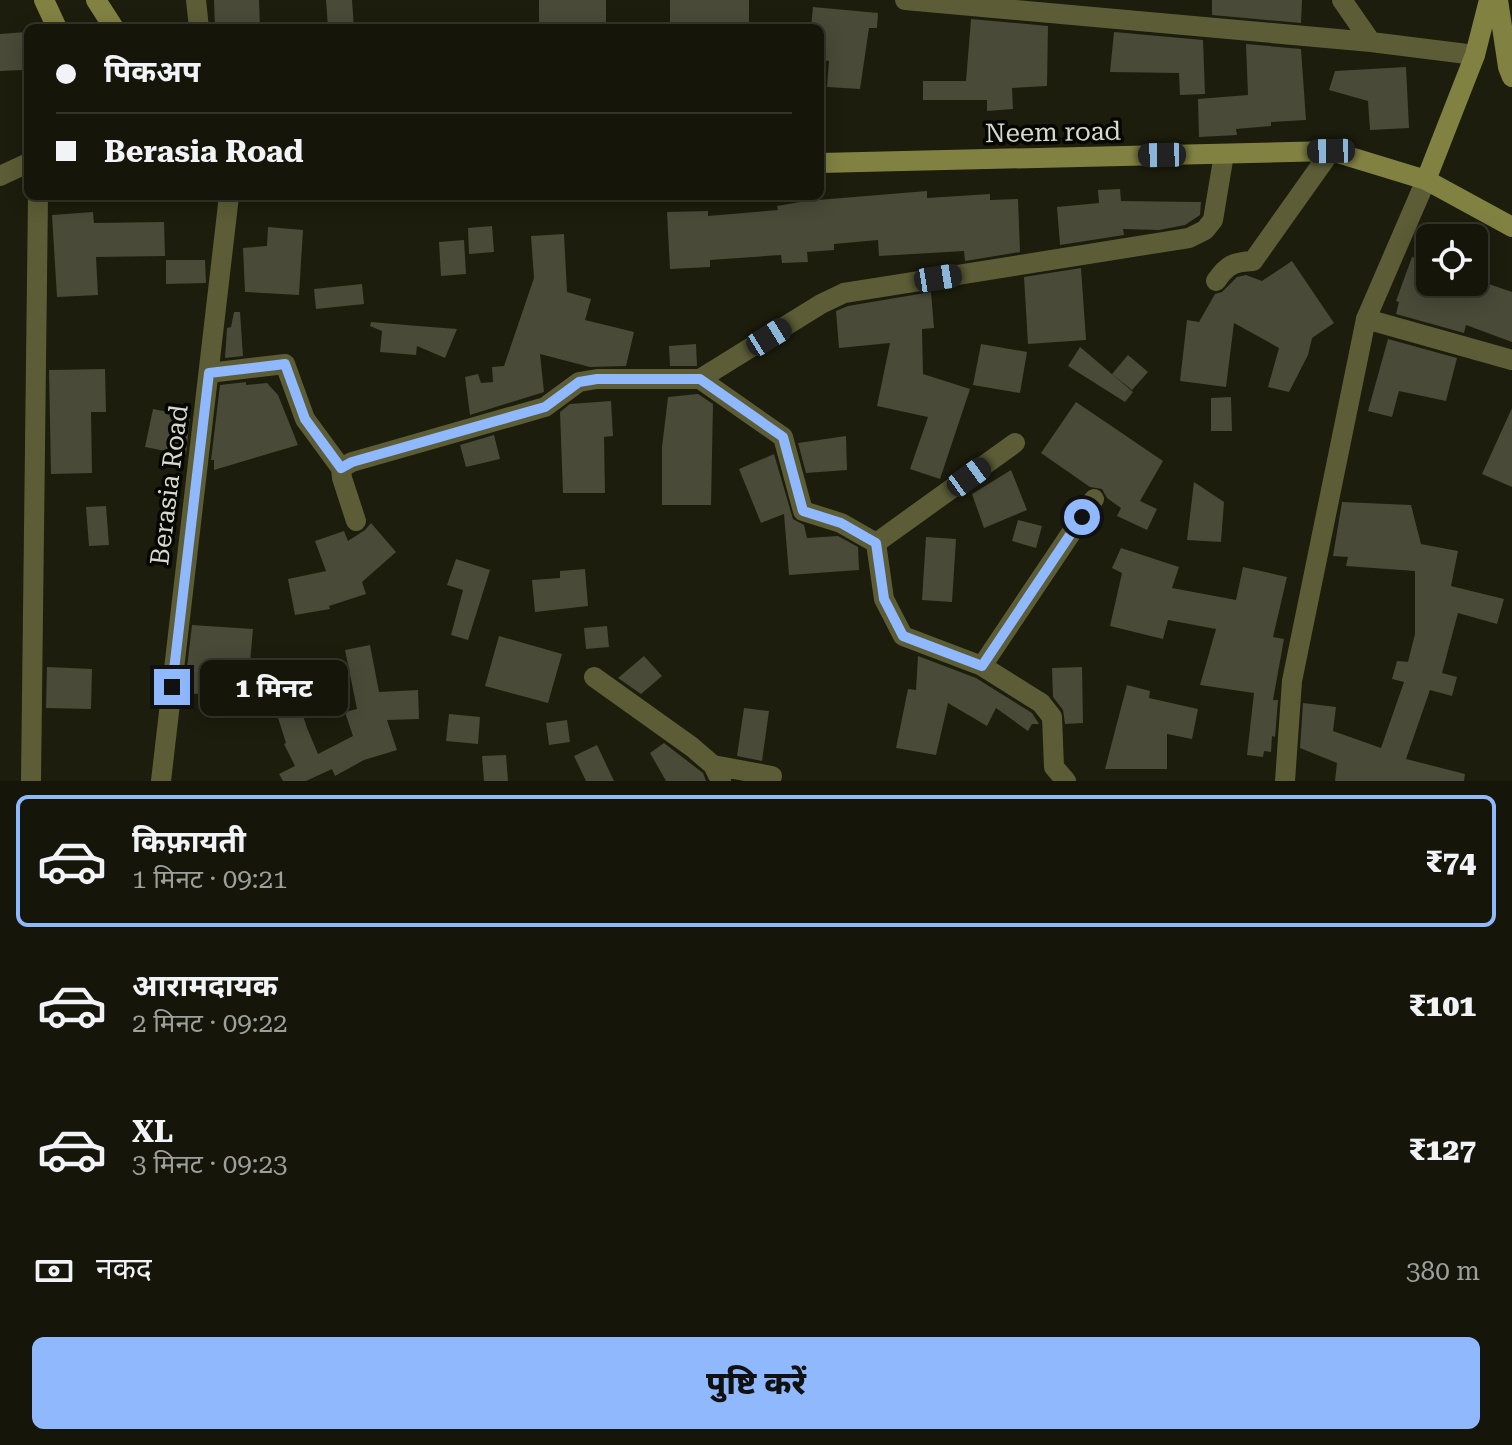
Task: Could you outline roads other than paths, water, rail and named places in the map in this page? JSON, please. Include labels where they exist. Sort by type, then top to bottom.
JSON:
[{"type":"main road","points":[[44,0],[55,24]]},
{"type":"main road","points":[[96,0],[111,24]]},
{"type":"main road","points":[[1426,180],[1475,55],[1489,0]]},
{"type":"main road","points":[[1498,0],[1512,77]]},
{"type":"main road","name":"Neem road","points":[[824,163],[1331,151],[1426,180],[1512,227]]},
{"type":"street","points":[[196,0],[199,24]]},
{"type":"street","points":[[905,0],[1371,42],[1475,55]]},
{"type":"street","points":[[1342,0],[1371,42]]},
{"type":"street","points":[[1216,281],[1226,267],[1237,261],[1253,261],[1331,151]]},
{"type":"street","points":[[341,468],[352,462],[545,407],[579,382],[597,379],[700,379],[844,293],[1189,238],[1205,230],[1213,220],[1224,154]]},
{"type":"street","points":[[0,176],[24,165]]},
{"type":"street","points":[[1285,781],[1292,681],[1366,319],[1426,180]]},
{"type":"street","points":[[31,781],[38,200]]},
{"type":"street","name":"Berasia Road","points":[[161,781],[229,200]]},
{"type":"street","points":[[1366,319],[1512,360]]},
{"type":"street","points":[[209,373],[285,364],[305,419],[341,468],[356,521]]},
{"type":"street","points":[[700,379],[783,437],[803,511],[841,523],[876,543]]},
{"type":"street","points":[[876,543],[1015,443]]},
{"type":"street","points":[[982,666],[1094,499]]},
{"type":"street","points":[[876,543],[884,599],[903,636],[982,666],[1041,703],[1052,717],[1051,756],[1054,767],[1066,781]]},
{"type":"street","points":[[594,677],[717,773],[772,776]]}]
